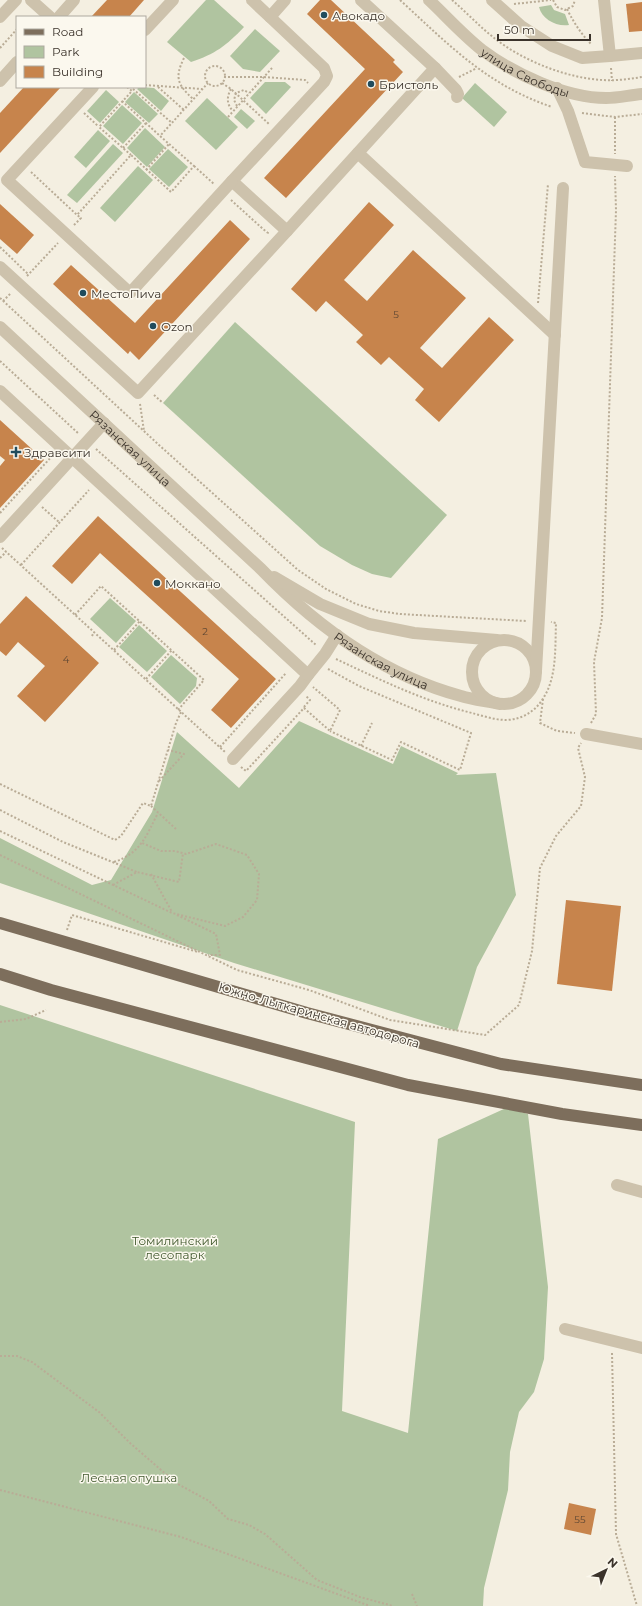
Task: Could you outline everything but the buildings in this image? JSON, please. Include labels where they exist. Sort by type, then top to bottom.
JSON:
[{"type":"main road","name":"Южно-Лыткаринская автодорога","points":[[0,923],[307,1013],[501,1064],[642,1085]]},
{"type":"main road","points":[[0,974],[51,990],[408,1085],[562,1114],[642,1125]]},
{"type":"street","points":[[0,17],[16,0]]},
{"type":"street","points":[[31,0],[49,16]]},
{"type":"street","points":[[60,16],[74,0]]},
{"type":"street","points":[[146,29],[173,0]]},
{"type":"street","points":[[92,88],[7,180],[130,293],[324,82],[327,76],[324,68],[252,0]]},
{"type":"street","points":[[270,17],[285,0]]},
{"type":"street","points":[[361,0],[449,82],[456,90],[458,94],[457,97]]},
{"type":"street","name":"улица Свободы","points":[[428,0],[482,49],[499,62],[526,76],[578,94],[606,98],[642,94]]},
{"type":"street","points":[[604,0],[610,56]]},
{"type":"street","points":[[497,3],[521,26],[552,46],[582,58],[642,53]]},
{"type":"street","points":[[0,81],[16,63]]},
{"type":"street","points":[[0,267],[138,393],[435,68]]},
{"type":"street","points":[[558,88],[568,111],[585,162],[621,166]]},
{"type":"street","points":[[358,153],[555,335]]},
{"type":"street","points":[[232,182],[287,231]]},
{"type":"street","points":[[536,671],[534,660],[528,650],[519,643],[508,640],[497,640],[487,645],[480,651],[472,668],[475,686],[481,694],[500,704],[511,703],[522,699],[530,691],[535,682],[536,671],[563,188]]},
{"type":"street","name":"Рязанская улица","points":[[0,327],[261,569],[297,605],[363,654],[411,679],[462,696],[500,704]]},
{"type":"street","points":[[0,392],[308,675]]},
{"type":"street","points":[[0,537],[104,423]]},
{"type":"street","name":"Рязанская улица","points":[[261,569],[320,604],[369,624],[414,633],[497,640]]},
{"type":"street","points":[[233,759],[300,686],[318,664],[337,635]]},
{"type":"street","points":[[586,734],[642,744]]},
{"type":"street","points":[[617,1185],[642,1192]]},
{"type":"street","points":[[565,1329],[642,1348]]},
{"type":"path","points":[[497,3],[508,5],[552,0],[557,7],[567,10],[573,6],[575,0]]},
{"type":"path","points":[[567,10],[583,36],[593,45]]},
{"type":"path","points":[[0,48],[16,30]]},
{"type":"path","points":[[184,58],[179,70],[178,78],[182,88],[193,99]]},
{"type":"path","points":[[222,83],[224,77],[220,69],[211,67],[205,74],[208,83],[213,86],[222,83],[232,89],[278,132]]},
{"type":"path","points":[[228,117],[272,68]]},
{"type":"path","points":[[449,82],[477,68]]},
{"type":"path","points":[[224,77],[305,80],[316,90]]},
{"type":"path","points":[[160,136],[208,83]]},
{"type":"path","points":[[146,85],[202,89]]},
{"type":"path","points":[[157,86],[184,110]]},
{"type":"path","points":[[99,127],[133,89],[172,124]]},
{"type":"path","points":[[232,89],[228,94],[228,101],[233,111]]},
{"type":"path","points":[[236,93],[244,90],[249,93]]},
{"type":"path","points":[[236,93],[234,100],[238,106]]},
{"type":"path","points":[[122,101],[264,229],[268,234],[266,237]]},
{"type":"path","points":[[75,106],[171,192],[194,166]]},
{"type":"path","points":[[0,855],[237,970],[309,990],[390,1020],[485,1035],[519,1005],[532,951],[540,868],[556,836],[581,806],[585,777],[578,748],[596,714],[594,662],[602,618],[616,210],[621,166],[615,117]]},
{"type":"path","points":[[123,148],[146,123]]},
{"type":"path","points":[[146,170],[169,144]]},
{"type":"path","points":[[77,214],[131,156]]},
{"type":"path","points":[[19,284],[81,218],[22,164]]},
{"type":"path","points":[[537,309],[548,184]]},
{"type":"path","points":[[0,247],[29,274]]},
{"type":"path","points":[[0,298],[298,570],[326,589],[356,604],[379,611],[507,620]]},
{"type":"path","points":[[138,393],[144,431]]},
{"type":"path","points":[[0,513],[53,455]]},
{"type":"path","points":[[21,565],[90,489]]},
{"type":"path","points":[[0,546],[246,771],[304,708],[330,731],[392,760],[401,742],[460,770],[471,733],[358,686],[318,664]]},
{"type":"path","points":[[0,558],[6,552]]},
{"type":"path","points":[[75,615],[102,586],[172,650],[204,680],[178,710]]},
{"type":"path","points":[[113,650],[140,621]]},
{"type":"path","points":[[92,636],[94,632]]},
{"type":"path","points":[[146,679],[172,650]]},
{"type":"path","points":[[220,747],[286,673]]},
{"type":"path","points":[[544,699],[540,723],[557,731],[586,734]]},
{"type":"path","points":[[330,731],[340,710]]},
{"type":"path","points":[[151,806],[176,723],[181,712]]},
{"type":"path","points":[[361,746],[372,723]]},
{"type":"path","points":[[158,783],[184,754],[168,750]]},
{"type":"path","points":[[0,784],[115,840],[121,836],[143,803],[151,806],[177,830]]},
{"type":"path","points":[[0,810],[63,842],[137,872],[151,874],[179,882],[183,853]]},
{"type":"path","points":[[113,862],[126,858],[132,854],[142,843],[158,813]]},
{"type":"path","points":[[0,831],[216,934],[220,955],[206,955],[72,915],[66,933]]},
{"type":"path","points":[[142,843],[161,851],[175,851],[186,854],[216,844],[247,855],[259,874],[258,900],[243,917],[225,926],[172,913],[151,874]]},
{"type":"path","points":[[113,885],[137,872]]},
{"type":"path","points":[[0,1022],[26,1019],[46,1010]]},
{"type":"path","points":[[612,1340],[616,1534],[637,1606]]},
{"type":"path","points":[[0,1356],[18,1356],[32,1362],[99,1412],[130,1443],[176,1484],[209,1501],[228,1519],[249,1525],[265,1534],[317,1580],[360,1597],[393,1606]]},
{"type":"path","points":[[0,1490],[181,1537],[370,1606]]},
{"type":"path","points":[[412,1594],[417,1606]]},
{"type":"green space","points":[[206,0],[214,0],[244,27],[220,49],[191,62],[167,42]]},
{"type":"green space","points":[[551,5],[554,10],[565,14],[569,25],[559,25],[550,21],[543,15],[539,7]]},
{"type":"green space","points":[[255,29],[280,51],[260,72],[243,69],[230,56]]},
{"type":"green space","points":[[265,82],[285,82],[291,87],[266,114],[250,98]]},
{"type":"green space","points":[[475,83],[507,112],[494,127],[462,98]]},
{"type":"green space","points":[[154,88],[169,101],[161,111],[137,89]]},
{"type":"green space","points":[[106,90],[119,102],[100,123],[87,111]]},
{"type":"green space","points":[[134,92],[158,114],[149,123],[125,102]]},
{"type":"green space","points":[[207,98],[238,127],[216,150],[185,121]]},
{"type":"green space","points":[[122,105],[142,123],[123,144],[103,126]]},
{"type":"green space","points":[[241,109],[255,121],[247,129],[234,117]]},
{"type":"green space","points":[[145,128],[165,147],[147,167],[127,148]]},
{"type":"green space","points":[[98,130],[110,141],[86,168],[74,157]]},
{"type":"green space","points":[[113,144],[123,153],[77,203],[67,195]]},
{"type":"green space","points":[[168,149],[188,167],[169,187],[149,169]]},
{"type":"green space","points":[[138,166],[153,180],[115,222],[100,208]]},
{"type":"green space","points":[[235,322],[447,515],[391,578],[372,574],[352,565],[320,546],[163,403]]},
{"type":"green space","points":[[110,598],[136,621],[116,643],[90,619]]},
{"type":"green space","points":[[139,625],[167,651],[147,672],[119,647]]},
{"type":"green space","points":[[171,655],[197,678],[196,686],[180,704],[151,677]]},
{"type":"green space","points":[[299,721],[393,764],[401,746],[458,773],[456,775],[496,773],[516,895],[477,967],[457,1031],[234,963],[0,883],[0,838],[92,885],[111,880],[152,812],[177,732],[239,788]]},
{"type":"green space","name":"Томилинский лесопарк","points":[[0,1005],[355,1122],[342,1411],[408,1433],[438,1139],[506,1108],[528,1114],[548,1287],[544,1359],[534,1392],[519,1412],[510,1452],[508,1490],[484,1588],[483,1606],[0,1606]]},
{"type":"place","name":"Авокадо","points":[[324,15]]},
{"type":"place","name":"Бристоль","points":[[371,84]]},
{"type":"place","name":"МестоПиvа","points":[[83,293]]},
{"type":"place","name":"Ozon","points":[[153,326]]},
{"type":"place","name":"Здравсити","points":[[16,452]]},
{"type":"place","name":"Моккано","points":[[157,583]]},
{"type":"park label","name":"Лесная опушка","points":[[129,1477]]}]
